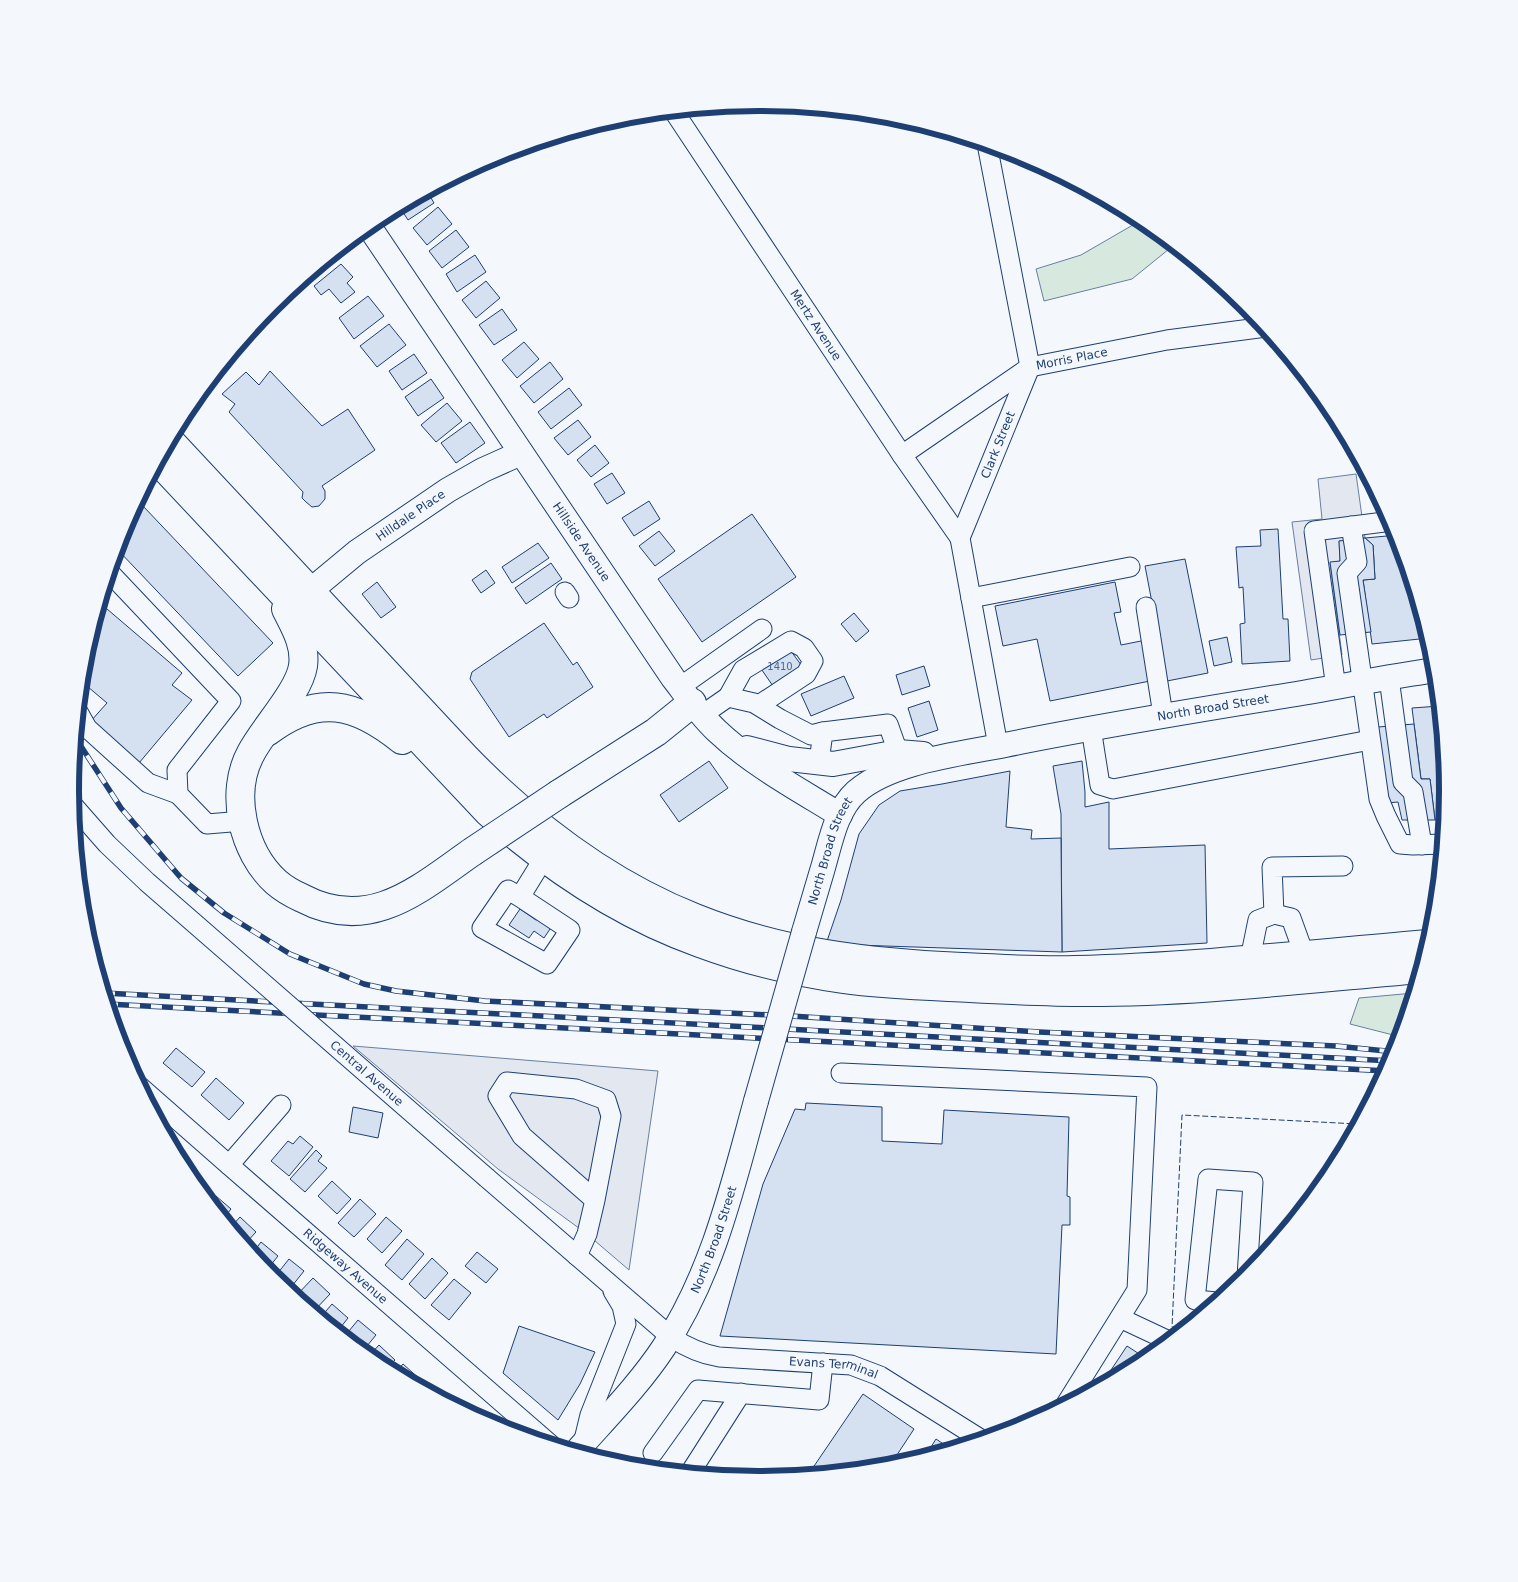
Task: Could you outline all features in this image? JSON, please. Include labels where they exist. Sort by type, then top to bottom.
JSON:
[{"type":"highway","points":[[174,445],[487,779],[528,817],[566,847],[605,872],[639,892],[694,917],[752,938],[802,950],[850,958],[912,964],[1073,970],[1250,959],[1421,945]]},
{"type":"highway","points":[[162,465],[468,793]]},
{"type":"highway","points":[[276,587],[301,640],[304,658],[296,685],[251,752],[244,773],[241,797],[243,821],[249,842],[267,872],[276,881],[314,905],[331,909],[360,911],[391,904],[413,893],[558,794],[656,732],[691,702]]},
{"type":"highway","points":[[262,736],[291,718],[309,710],[327,707],[356,711],[388,728],[468,793],[508,830],[544,858],[613,903],[668,930],[696,941],[725,952],[784,968],[842,979],[903,985],[1088,992],[1214,987],[1415,970]]},
{"type":"main road","name":"Hillside Avenue","points":[[372,231],[691,702],[729,742],[760,766],[840,815]]},
{"type":"main road","name":"Hilldale Place","points":[[310,591],[352,556],[448,490],[483,470],[522,453]]},
{"type":"main road","name":"North Broad Street","points":[[580,1447],[630,1391],[670,1337],[695,1289],[716,1240],[833,833],[840,815],[855,792],[878,777],[909,766],[950,756],[1163,715],[1428,671]]},
{"type":"main road","points":[[729,742],[775,756],[819,762],[845,763],[898,752],[950,756]]},
{"type":"street","name":"Mertz Avenue","points":[[677,116],[902,455],[960,538]]},
{"type":"street","points":[[988,151],[1030,367]]},
{"type":"street","name":"Morris Place","points":[[902,455],[1030,367],[1167,340],[1257,328]]},
{"type":"street","name":"Clark Street","points":[[960,538],[1030,367]]},
{"type":"street","points":[[1336,688],[1314,531],[1383,522]]},
{"type":"street","points":[[1351,526],[1357,562],[1347,573],[1379,799],[1400,844],[1437,844]]},
{"type":"street","points":[[960,538],[998,746]]},
{"type":"street","points":[[971,598],[1130,567]]},
{"type":"street","points":[[114,577],[231,701],[177,770],[178,794]]},
{"type":"street","points":[[1146,607],[1163,715]]},
{"type":"street","points":[[691,702],[762,629]]},
{"type":"street","points":[[728,697],[743,670],[791,641],[804,648],[813,661],[806,674],[759,705]]},
{"type":"street","points":[[1388,678],[1403,782],[1413,792],[1422,845]]},
{"type":"street","points":[[691,702],[728,697],[754,702],[780,719],[811,735],[888,724],[898,752]]},
{"type":"street","points":[[83,721],[87,728],[148,783],[178,794],[207,824],[243,821]]},
{"type":"street","points":[[1091,728],[1100,785],[1113,789],[1370,740]]},
{"type":"street","points":[[819,762],[823,732]]},
{"type":"street","name":"Central Avenue","points":[[79,813],[107,844],[147,882],[670,1337]]},
{"type":"street","points":[[520,897],[544,858]]},
{"type":"street","points":[[1274,914],[1272,867],[1343,866]]},
{"type":"street","points":[[508,890],[520,897],[570,930],[547,964],[482,928],[508,890]]},
{"type":"street","points":[[1250,959],[1258,920],[1274,914],[1291,918],[1304,954]]},
{"type":"street","points":[[841,1073],[1147,1087],[1138,1290],[1072,1395]]},
{"type":"street","points":[[576,1256],[587,1234],[596,1200],[611,1116],[606,1100],[576,1089],[507,1082],[498,1096],[522,1136],[596,1200]]},
{"type":"street","name":"Ridgeway Avenue","points":[[152,1098],[541,1435]]},
{"type":"street","points":[[229,1166],[281,1105]]},
{"type":"street","points":[[1209,1301],[1195,1300],[1208,1179],[1253,1182],[1248,1264]]},
{"type":"street","points":[[579,1447],[590,1414],[626,1324],[622,1306],[609,1284]]},
{"type":"street","points":[[1120,1318],[1163,1338]]},
{"type":"street","name":"Evans Terminal","points":[[670,1337],[689,1348],[709,1355],[851,1365],[870,1371],[975,1436]]},
{"type":"street","points":[[653,1453],[698,1390],[819,1400],[823,1363]]},
{"type":"street","points":[[693,1468],[741,1393]]},
{"type":"shaded area","points":[[1135,224],[1170,249],[1132,279],[1044,301],[1036,269],[1081,255]]},
{"type":"shaded area","points":[[1356,474],[1365,538],[1339,541],[1340,561],[1330,563],[1342,655],[1311,660],[1292,522],[1322,519],[1318,479]]},
{"type":"shaded area","points":[[1408,994],[1393,1035],[1350,1024],[1359,998]]},
{"type":"shaded area","points":[[353,1046],[658,1071],[629,1270],[587,1234],[498,1169]]},
{"type":"building","points":[[430,196],[434,203],[408,220],[403,212]]},
{"type":"building","points":[[438,207],[452,224],[427,245],[413,228]]},
{"type":"building","points":[[456,230],[469,247],[442,268],[429,251]]},
{"type":"building","points":[[475,255],[486,272],[457,292],[446,274]]},
{"type":"building","points":[[341,264],[353,277],[347,283],[355,292],[341,303],[329,289],[321,295],[314,286]]},
{"type":"building","points":[[486,281],[500,298],[476,318],[462,300]]},
{"type":"building","points":[[368,296],[384,316],[354,339],[339,318]]},
{"type":"building","points":[[502,309],[517,330],[494,345],[479,325]]},
{"type":"building","points":[[389,324],[406,345],[377,367],[360,346]]},
{"type":"building","points":[[524,342],[539,359],[517,378],[502,360]]},
{"type":"building","points":[[414,354],[427,373],[402,390],[389,371]]},
{"type":"building","points":[[550,362],[563,379],[534,403],[520,386]]},
{"type":"building","points":[[270,371],[322,426],[348,409],[375,450],[322,486],[325,491],[325,499],[319,506],[312,507],[302,498],[303,492],[229,412],[235,404],[222,394],[246,372],[259,385]]},
{"type":"building","points":[[431,379],[444,398],[418,416],[405,397]]},
{"type":"building","points":[[569,388],[582,405],[551,429],[538,412]]},
{"type":"building","points":[[447,403],[462,421],[436,442],[421,425]]},
{"type":"building","points":[[578,420],[591,437],[568,455],[554,438]]},
{"type":"building","points":[[470,422],[485,443],[456,463],[441,443]]},
{"type":"building","points":[[595,445],[609,463],[591,477],[577,460]]},
{"type":"building","points":[[612,473],[625,493],[607,504],[594,484]]},
{"type":"building","points":[[649,501],[660,519],[634,536],[622,518]]},
{"type":"building","points":[[143,506],[273,643],[238,676],[122,554]]},
{"type":"building","points":[[752,514],[796,577],[702,642],[658,579]]},
{"type":"building","points":[[1278,529],[1283,619],[1288,619],[1290,661],[1242,664],[1240,624],[1245,623],[1243,587],[1239,588],[1236,547],[1261,546],[1260,530]]},
{"type":"building","points":[[659,531],[675,551],[655,566],[639,546]]},
{"type":"building","points":[[1389,536],[1403,572],[1422,639],[1372,644],[1363,580],[1375,579],[1373,545],[1365,538]]},
{"type":"building","points":[[1365,538],[1373,545],[1375,579],[1363,580],[1371,632],[1340,635],[1330,562],[1340,561],[1339,541]]},
{"type":"building","points":[[538,543],[549,558],[512,583],[502,567]]},
{"type":"building","points":[[1185,559],[1208,673],[1167,681],[1145,566]]},
{"type":"building","points":[[551,563],[562,579],[526,604],[515,588]]},
{"type":"building","points":[[486,570],[495,583],[481,593],[472,580]]},
{"type":"building","points":[[377,582],[396,607],[381,618],[362,594]]},
{"type":"building","points":[[1115,582],[1121,612],[1114,613],[1121,645],[1146,640],[1155,680],[1050,701],[1037,639],[1003,646],[995,606]]},
{"type":"building","points":[[104,607],[182,673],[172,685],[192,700],[139,763],[90,722],[107,703],[87,686],[92,658]]},
{"type":"building","points":[[854,613],[869,631],[856,642],[841,624]]},
{"type":"building","points":[[544,623],[573,665],[577,662],[593,687],[547,718],[544,714],[509,737],[470,679],[472,672]]},
{"type":"building","points":[[1227,637],[1232,662],[1214,666],[1209,641]]},
{"type":"building","points":[[783,640],[804,669],[775,689],[755,660]]},
{"type":"building","points":[[924,666],[930,686],[902,695],[896,675]]},
{"type":"building","points":[[844,676],[854,698],[811,716],[801,694]]},
{"type":"building","points":[[929,701],[938,730],[917,737],[908,708]]},
{"type":"building","points":[[1433,706],[1438,747],[1438,819],[1435,820],[1430,779],[1421,779],[1412,708]]},
{"type":"building","points":[[1414,724],[1421,779],[1430,779],[1435,820],[1402,820],[1398,802],[1387,803],[1378,727]]},
{"type":"building","points":[[709,761],[728,788],[679,822],[660,795]]},
{"type":"building","points":[[1082,761],[1085,807],[1109,802],[1109,849],[1205,845],[1207,943],[1062,952],[1061,814],[1053,766]]},
{"type":"building","points":[[1010,771],[1006,827],[1032,830],[1031,839],[1061,838],[1062,952],[826,944],[841,900],[859,834],[879,805],[900,791]]},
{"type":"building","points":[[520,909],[536,920],[541,918],[549,924],[550,929],[544,938],[534,931],[529,938],[509,925]]},
{"type":"building","points":[[176,1048],[205,1072],[192,1087],[163,1063]]},
{"type":"building","points":[[216,1078],[244,1103],[229,1120],[201,1095]]},
{"type":"building","points":[[806,1103],[882,1107],[882,1141],[942,1144],[944,1110],[1069,1117],[1067,1196],[1070,1197],[1070,1225],[1062,1225],[1056,1354],[720,1336],[763,1184],[795,1109],[805,1110]]},
{"type":"building","points":[[353,1107],[383,1113],[378,1138],[349,1132]]},
{"type":"building","points":[[300,1136],[313,1147],[289,1176],[271,1161],[288,1141],[293,1144]]},
{"type":"building","points":[[316,1150],[322,1156],[318,1161],[327,1168],[305,1192],[290,1179]]},
{"type":"building","points":[[332,1181],[351,1199],[337,1214],[318,1196]]},
{"type":"building","points":[[216,1196],[231,1209],[227,1214],[219,1205],[214,1198]]},
{"type":"building","points":[[360,1199],[376,1214],[354,1237],[338,1223]]},
{"type":"building","points":[[240,1217],[256,1232],[248,1240],[234,1223]]},
{"type":"building","points":[[386,1217],[402,1231],[382,1253],[367,1239]]},
{"type":"building","points":[[407,1239],[424,1254],[402,1280],[385,1265]]},
{"type":"building","points":[[261,1242],[278,1256],[271,1265],[256,1249]]},
{"type":"building","points":[[477,1252],[498,1269],[486,1283],[465,1266]]},
{"type":"building","points":[[432,1258],[448,1273],[425,1299],[409,1284]]},
{"type":"building","points":[[289,1259],[304,1271],[292,1286],[278,1272]]},
{"type":"building","points":[[313,1278],[330,1294],[317,1308],[300,1292]]},
{"type":"building","points":[[454,1279],[471,1293],[449,1320],[431,1305]]},
{"type":"building","points":[[332,1304],[348,1318],[341,1327],[324,1313]]},
{"type":"building","points":[[358,1320],[376,1335],[367,1347],[347,1333]]},
{"type":"building","points":[[519,1326],[595,1352],[580,1384],[558,1420],[503,1373]]},
{"type":"building","points":[[379,1345],[395,1360],[392,1363],[373,1351]]},
{"type":"building","points":[[1127,1346],[1140,1355],[1137,1357],[1108,1375]]},
{"type":"building","points":[[403,1364],[422,1381],[419,1380],[399,1368]]},
{"type":"building","points":[[863,1394],[914,1429],[895,1457],[812,1469]]},
{"type":"building","points":[[936,1439],[945,1445],[935,1448],[930,1449]]},
{"type":"railway","points":[[80,745],[121,808],[181,878],[224,913],[290,954],[364,984],[396,991],[485,1001],[791,1016],[1039,1032],[1336,1046],[1387,1051]]},
{"type":"railway","points":[[110,993],[1383,1061]]},
{"type":"railway","points":[[113,1004],[1378,1071]]},
{"type":"fence","points":[[1177,1327],[1172,1327],[1182,1115],[1352,1124]]}]
